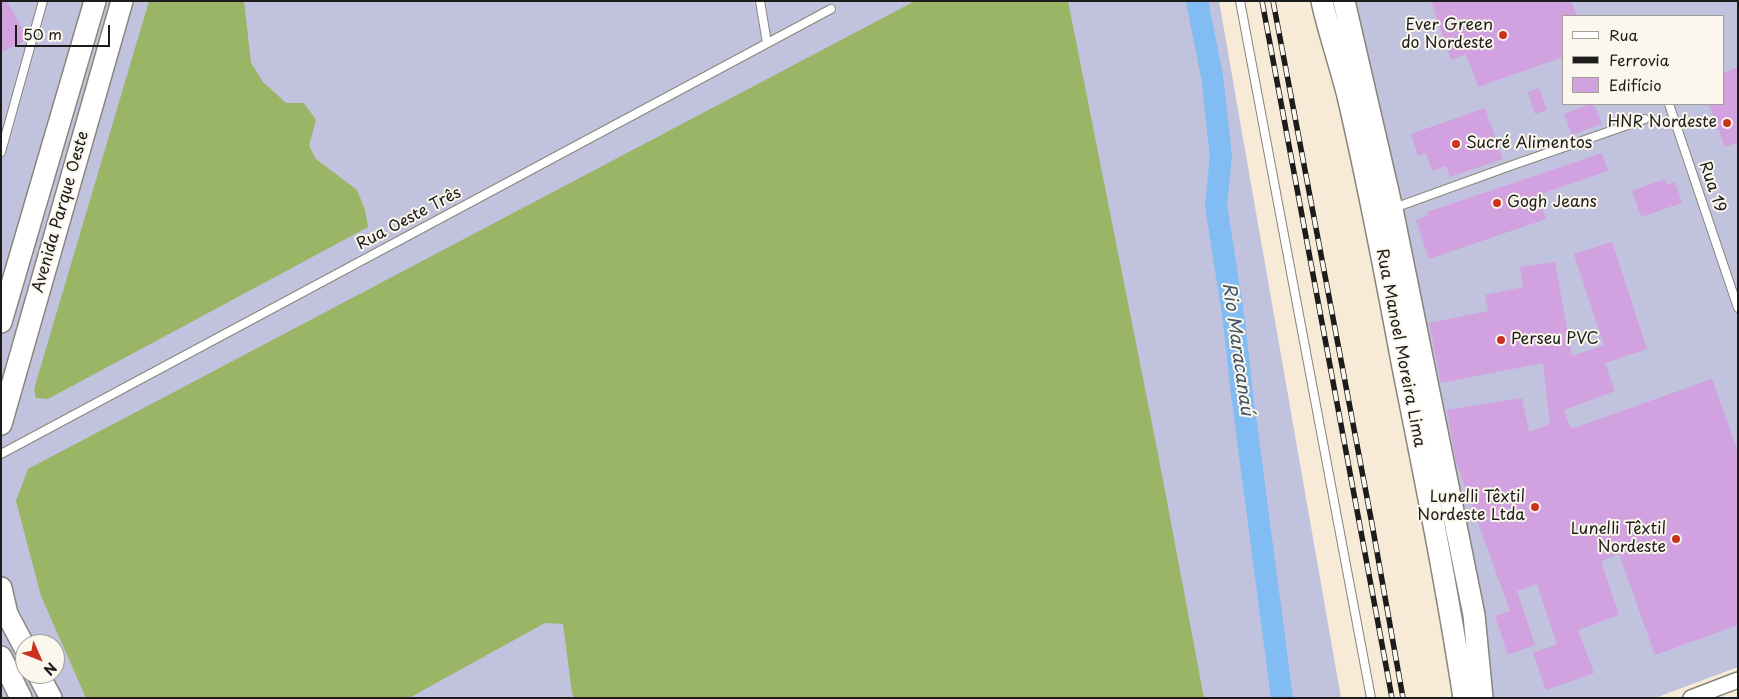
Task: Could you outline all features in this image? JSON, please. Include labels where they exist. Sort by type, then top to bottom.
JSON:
[{"type":"street","name":"Avenida Parque Oeste","points":[[1,322],[95,1]]},
{"type":"street","name":"Avenida Parque Oeste","points":[[1,424],[122,1]]},
{"type":"street","name":"Rua Manoel Moreira Lima","points":[[1322,1],[1329,33],[1347,94],[1374,214],[1452,620],[1464,698]]},
{"type":"street","name":"Rua Manoel Moreira Lima","points":[[1344,1],[1392,209],[1474,615],[1482,698]]},
{"type":"street","points":[[1,588],[7,614],[18,634]]},
{"type":"street","points":[[1452,620],[1474,615]]},
{"type":"street","points":[[1,657],[22,698]]},
{"type":"street","points":[[1691,698],[1738,680]]},
{"type":"street","points":[[43,684],[50,698]]},
{"type":"lane","points":[[1,152],[43,1]]},
{"type":"lane","points":[[760,1],[767,43]]},
{"type":"lane","points":[[1240,1],[1371,698]]},
{"type":"lane","name":"Rua Oeste Três","points":[[1,454],[831,9]]},
{"type":"lane","name":"Rua 19","points":[[1669,105],[1738,308]]},
{"type":"lane","points":[[1392,209],[1644,120]]},
{"type":"shaded area","points":[[1,1],[1219,1],[1341,698],[1,698]]},
{"type":"shaded area","points":[[1330,1],[1738,1],[1738,667],[1655,698],[1469,698]]},
{"type":"green space","points":[[149,1],[244,1],[251,63],[263,82],[286,103],[304,103],[316,120],[309,146],[316,159],[357,190],[365,210],[368,227],[48,399],[36,398],[34,389]]},
{"type":"green space","points":[[915,1],[1068,1],[1159,459],[1204,698],[575,698],[572,693],[563,624],[545,623],[409,698],[86,698],[65,650],[65,634],[58,634],[41,596],[16,501],[28,469]]},
{"type":"building","points":[[1,1],[7,1],[27,37],[26,40],[1,53]]},
{"type":"building","name":"Ever Green do Nordeste","points":[[1431,1],[1571,1],[1577,15],[1562,15],[1562,57],[1478,87],[1466,54],[1451,60]]},
{"type":"building","name":"HNR Nordeste","points":[[1738,67],[1738,142],[1725,147],[1709,105],[1724,105],[1724,73]]},
{"type":"building","name":"Sucré Alimentos","points":[[1539,88],[1547,110],[1535,114],[1528,92]]},
{"type":"building","name":"Sucré Alimentos","points":[[1588,105],[1594,105],[1602,124],[1572,135],[1564,114]]},
{"type":"building","name":"Sucré Alimentos","points":[[1485,108],[1503,159],[1450,177],[1446,166],[1432,171],[1426,153],[1418,156],[1411,134]]},
{"type":"building","name":"Gogh Jeans","points":[[1602,153],[1608,171],[1538,195],[1546,219],[1429,259],[1416,220],[1428,216],[1427,212]]},
{"type":"building","name":"Gogh Jeans","points":[[1665,179],[1667,185],[1675,182],[1682,203],[1641,217],[1632,191]]},
{"type":"building","points":[[1612,242],[1647,349],[1605,363],[1615,391],[1564,410],[1571,429],[1712,379],[1738,452],[1738,625],[1655,655],[1619,554],[1601,561],[1619,615],[1578,630],[1594,673],[1546,690],[1533,653],[1557,644],[1537,584],[1517,591],[1535,645],[1508,655],[1495,616],[1510,611],[1456,462],[1447,410],[1522,398],[1529,432],[1550,424],[1543,363],[1441,383],[1429,323],[1488,311],[1485,295],[1523,287],[1520,267],[1555,262],[1572,356],[1604,345],[1574,254]]},
{"type":"waterway","name":"Rio Maracanaú","points":[[1197,1],[1212,76],[1221,156],[1216,205],[1234,321],[1282,698]]},
{"type":"railway","points":[[1262,1],[1392,698]]},
{"type":"railway","points":[[1273,1],[1403,698]]},
{"type":"place","name":"Ever Green do Nordeste","points":[[1503,35]]},
{"type":"place","name":"HNR Nordeste","points":[[1727,123]]},
{"type":"place","name":"Sucré Alimentos","points":[[1456,144]]},
{"type":"place","name":"Gogh Jeans","points":[[1497,203]]},
{"type":"place","name":"Perseu PVC","points":[[1501,340]]},
{"type":"place","name":"Lunelli Têxtil Nordeste Ltda","points":[[1535,507]]},
{"type":"place","name":"Lunelli Têxtil Nordeste","points":[[1676,539]]}]
